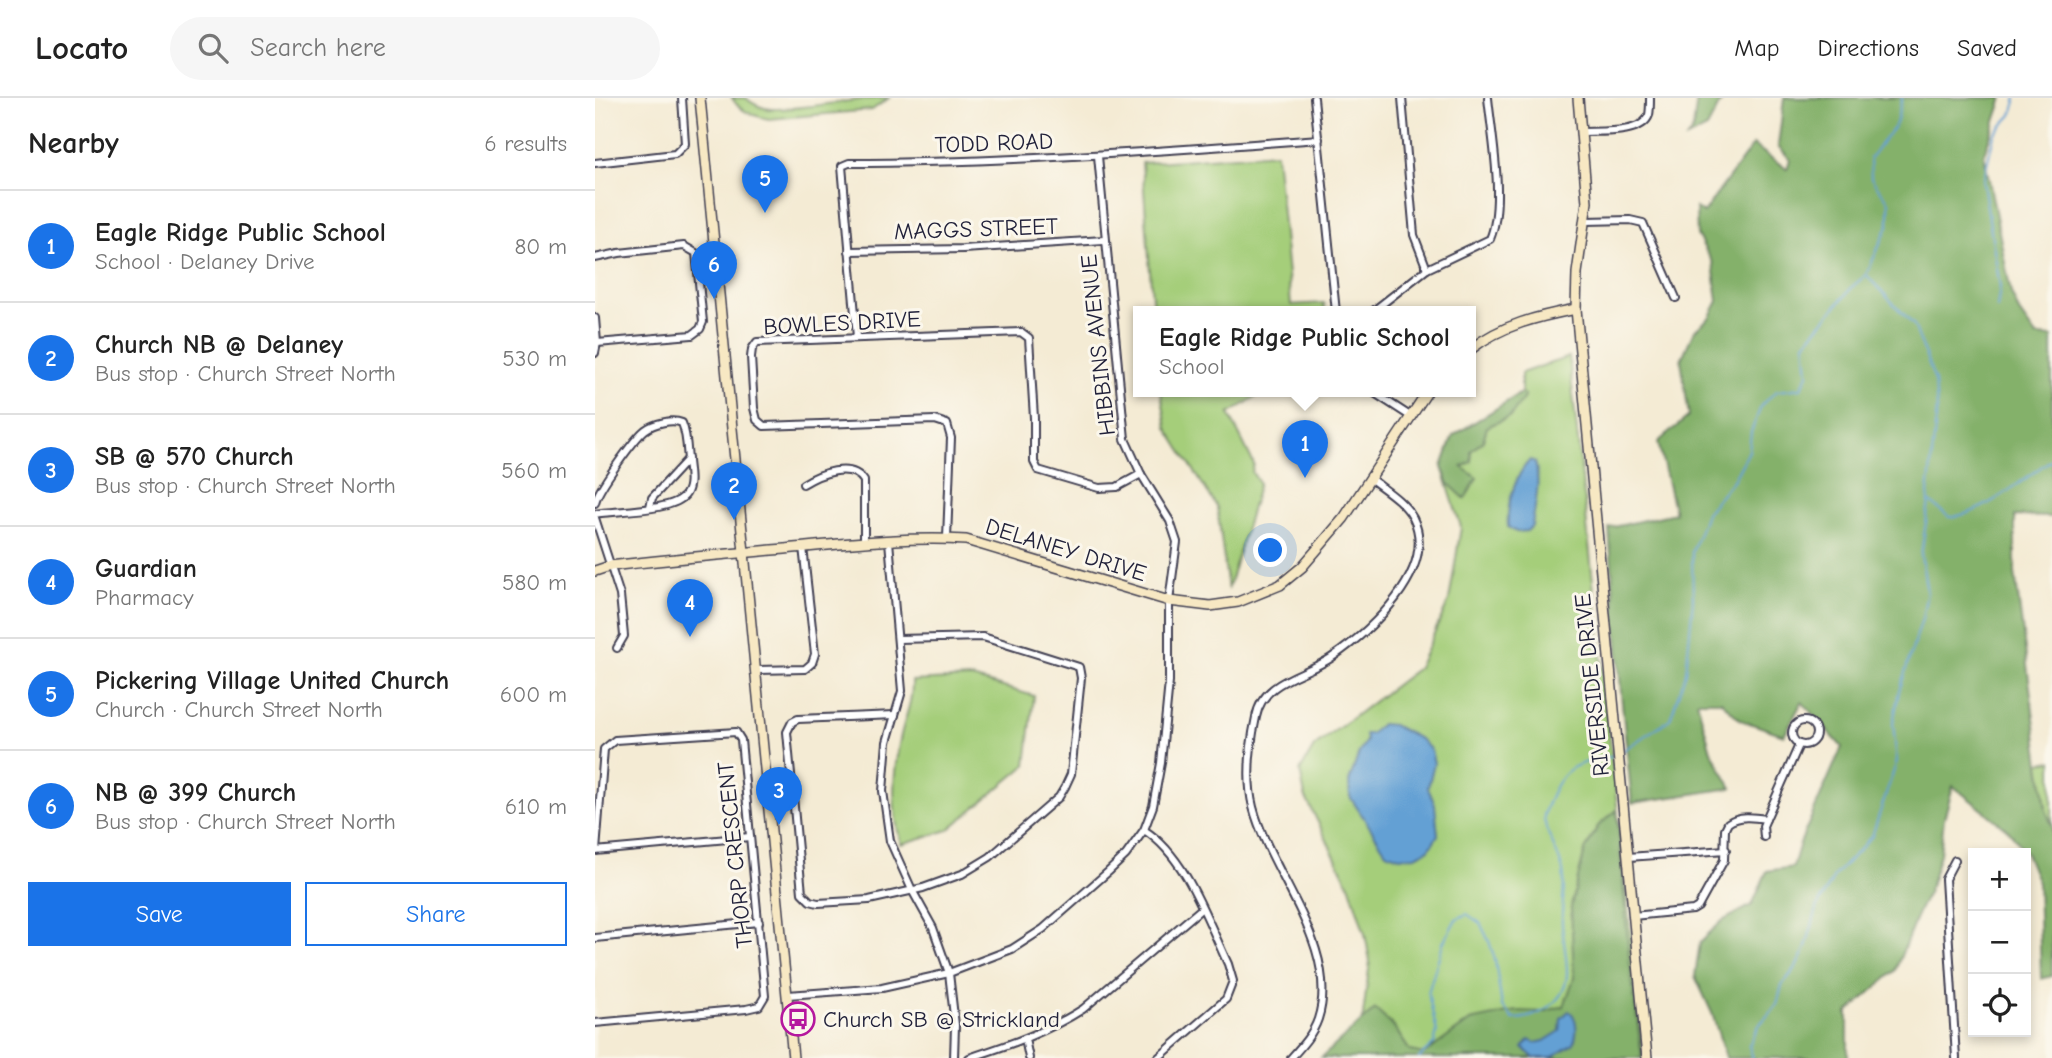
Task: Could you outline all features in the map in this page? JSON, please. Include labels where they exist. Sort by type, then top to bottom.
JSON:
[{"type":"street","points":[[595,163],[675,154],[685,144],[682,98]]},
{"type":"street","points":[[700,98],[793,1058]]},
{"type":"street","points":[[1314,98],[1335,306]]},
{"type":"street","points":[[1402,98],[1414,235],[1427,270]]},
{"type":"street","points":[[1380,306],[1427,270],[1490,239],[1495,228],[1497,202],[1488,98]]},
{"type":"street","name":"RIVERSIDE DRIVE","points":[[1578,98],[1587,201],[1577,273],[1576,309],[1647,1058]]},
{"type":"street","points":[[1581,132],[1631,129],[1644,122],[1649,115],[1650,98]]},
{"type":"street","name":"TODD ROAD","points":[[856,337],[842,166],[849,163],[953,163],[1098,156],[1319,139]]},
{"type":"street","name":"HIBBINS AVENUE","points":[[788,995],[882,988],[949,973],[1012,949],[1043,929],[1126,855],[1144,830],[1158,785],[1162,752],[1169,682],[1169,601],[1177,552],[1175,532],[1129,451],[1123,428],[1098,156]]},
{"type":"street","points":[[1586,221],[1630,220],[1643,223],[1676,298]]},
{"type":"street","name":"MAGGS STREET","points":[[849,251],[963,249],[1104,240]]},
{"type":"street","points":[[595,258],[684,246],[697,253],[703,322],[700,329],[692,335],[597,343]]},
{"type":"street","points":[[1476,346],[1502,330],[1525,321],[1576,309]]},
{"type":"street","points":[[595,318],[595,353]]},
{"type":"street","name":"BOWLES DRIVE","points":[[947,538],[951,438],[947,424],[935,420],[764,426],[757,420],[754,408],[751,349],[757,342],[1021,332],[1028,338],[1034,418],[1034,462],[1038,470],[1099,488],[1117,487],[1141,474]]},
{"type":"street","points":[[1381,397],[1410,416]]},
{"type":"street","name":"DELANEY DRIVE","points":[[595,570],[745,551],[865,541],[947,538],[966,540],[1169,601],[1210,606],[1232,604],[1280,585],[1301,567],[1344,519],[1423,397]]},
{"type":"street","points":[[595,503],[599,489],[645,429],[671,421],[682,423],[688,459],[688,492],[677,502],[595,516],[620,595],[624,636],[617,648]]},
{"type":"street","points":[[650,508],[652,498],[688,459]]},
{"type":"street","points":[[803,484],[823,473],[854,472],[860,475],[864,481],[865,541]]},
{"type":"street","points":[[1290,1058],[1307,1040],[1317,1022],[1321,1006],[1318,954],[1258,824],[1249,783],[1250,757],[1256,715],[1261,702],[1280,684],[1329,660],[1360,636],[1376,621],[1409,578],[1418,553],[1413,519],[1402,504],[1371,478]]},
{"type":"street","points":[[889,541],[902,691],[887,742],[883,791],[890,841],[933,928],[949,973],[954,1009],[954,1058]]},
{"type":"street","points":[[757,670],[805,669],[812,663],[815,654],[803,547]]},
{"type":"street","points":[[895,716],[798,719],[792,722],[787,732],[802,893],[810,901],[818,903],[869,900],[962,874],[990,858],[1059,797],[1070,774],[1081,678],[1079,667],[983,637],[898,639]]},
{"type":"street","name":"THORP CRESCENT","points":[[595,1023],[759,1006],[765,996],[741,740],[736,732],[615,740],[604,749],[596,851]]},
{"type":"street","points":[[1764,837],[1763,826],[1799,745]]},
{"type":"street","points":[[1633,916],[1693,911],[1698,907],[1724,860],[1725,830],[1731,820],[1751,816],[1766,819]]},
{"type":"street","points":[[1144,830],[1165,846],[1178,862],[1228,964],[1233,981],[1226,999],[1159,1058]]},
{"type":"street","points":[[596,851],[750,837]]},
{"type":"street","points":[[1628,857],[1726,850]]},
{"type":"street","points":[[1955,860],[1945,879],[1956,1058]]},
{"type":"street","points":[[969,1058],[1025,1039],[1063,1021],[1101,996],[1201,909]]},
{"type":"street","points":[[595,937],[759,922]]},
{"type":"street","points":[[1025,1039],[1029,1058]]},
{"type":"green space","points":[[732,98],[746,98],[758,106],[772,109],[889,98],[872,110],[769,119],[748,113]]},
{"type":"green space","points":[[1697,98],[1723,98],[1707,128],[1687,138],[1693,129]]},
{"type":"green space","points":[[1784,98],[2003,98],[1984,154],[2011,293],[2019,312],[2036,336],[2052,337],[2052,517],[2015,516],[2015,573],[2046,810],[2052,826],[2052,976],[2041,979],[2038,883],[2031,866],[2031,848],[2022,848],[2009,831],[1953,786],[1944,819],[1940,854],[1928,893],[1895,971],[1848,1012],[1848,1058],[1726,1058],[1712,1013],[1695,976],[1700,942],[1722,921],[1752,905],[1767,871],[1793,867],[1800,843],[1842,747],[1802,702],[1784,735],[1740,720],[1721,701],[1697,701],[1711,751],[1732,788],[1632,803],[1621,693],[1609,528],[1675,513],[1658,442],[1689,416],[1681,360],[1694,331],[1709,318],[1718,301],[1713,263],[1697,235],[1696,208],[1703,213],[1753,145],[1787,169],[1790,159],[1778,146]]},
{"type":"green space","points":[[1276,153],[1291,305],[1324,303],[1324,306],[1153,306],[1142,163]]},
{"type":"green space","points":[[1569,357],[1644,1058],[1339,1058],[1361,1031],[1370,961],[1365,934],[1350,887],[1305,796],[1300,771],[1314,747],[1418,668],[1449,601],[1461,527],[1442,467],[1453,436],[1521,393],[1521,373]]},
{"type":"green space","points":[[1521,393],[1525,396],[1511,416],[1487,427],[1483,441],[1471,451],[1472,462],[1462,467],[1477,478],[1465,499],[1449,484],[1442,467],[1453,436]]},
{"type":"green space","points":[[1162,397],[1255,397],[1229,414],[1254,464],[1252,472],[1259,483],[1228,590],[1217,507],[1167,428]]},
{"type":"green space","points":[[972,678],[1034,696],[1026,765],[948,830],[901,844],[894,803],[895,776],[912,681]]},
{"type":"green space","points":[[2052,761],[2052,826],[2046,810],[2040,763]]},
{"type":"green space","points":[[1617,810],[1629,955],[1642,1058],[1321,1058],[1375,1009],[1394,1027],[1410,1051],[1424,1054],[1470,1021],[1517,1011],[1543,1012],[1564,1006],[1574,978],[1571,906],[1585,850],[1598,826]]},
{"type":"water","points":[[1530,460],[1535,462],[1537,477],[1532,526],[1527,531],[1516,532],[1508,527],[1510,501],[1516,482]]},
{"type":"water","points":[[1381,724],[1393,725],[1420,739],[1431,750],[1434,763],[1428,788],[1435,805],[1438,835],[1429,849],[1416,856],[1399,857],[1386,852],[1350,797],[1349,782],[1366,741],[1365,734],[1371,734]]},
{"type":"water","points":[[1569,1011],[1576,1026],[1573,1044],[1551,1058],[1534,1058],[1523,1048],[1529,1040],[1535,1043],[1544,1041],[1560,1031],[1561,1018]]},
{"type":"waterway","points":[[1622,751],[1670,719],[1686,672],[1693,600],[1692,552],[1706,513],[1734,479],[1749,451],[1751,432],[1762,404],[1777,391],[1801,388],[1808,374],[1805,343],[1853,286],[1866,275],[1889,224],[1889,202],[1871,178],[1870,158],[1896,124],[1902,98]]},
{"type":"waterway","points":[[1997,308],[2000,287],[1983,182],[1994,134],[2012,115],[2017,98]]},
{"type":"waterway","points":[[1753,1058],[1749,1046],[1759,1025],[1777,1005],[1782,985],[1805,950],[1818,905],[1835,875],[1872,836],[1897,761],[1893,723],[1899,691],[1922,619],[1927,592],[1921,555],[1929,502],[1937,409],[1935,381],[1914,325],[1866,275]]},
{"type":"waterway","points":[[1930,502],[1949,517],[1962,515],[2003,495],[2052,459]]},
{"type":"waterway","points":[[1419,1058],[1434,1044],[1437,1032],[1428,993],[1443,943],[1456,919],[1467,914],[1480,923],[1489,941],[1495,960],[1502,1006],[1513,1019],[1542,1012],[1557,1000],[1566,982],[1567,972],[1562,924],[1564,878],[1546,828],[1545,812],[1554,789],[1566,772],[1582,764],[1614,756]]},
{"type":"place","name":"Pickering Village United Church","points":[[765,213]]},
{"type":"place","name":"NB @ 399 Church","points":[[714,299]]},
{"type":"place","name":"Eagle Ridge Public School","points":[[1305,478]]},
{"type":"place","name":"Church NB @ Delaney","points":[[734,520]]},
{"type":"place","name":"Guardian","points":[[690,637]]},
{"type":"place","name":"SB @ 570 Church","points":[[779,825]]},
{"type":"place","name":"Church SB @ Strickland","points":[[798,1019]]}]
